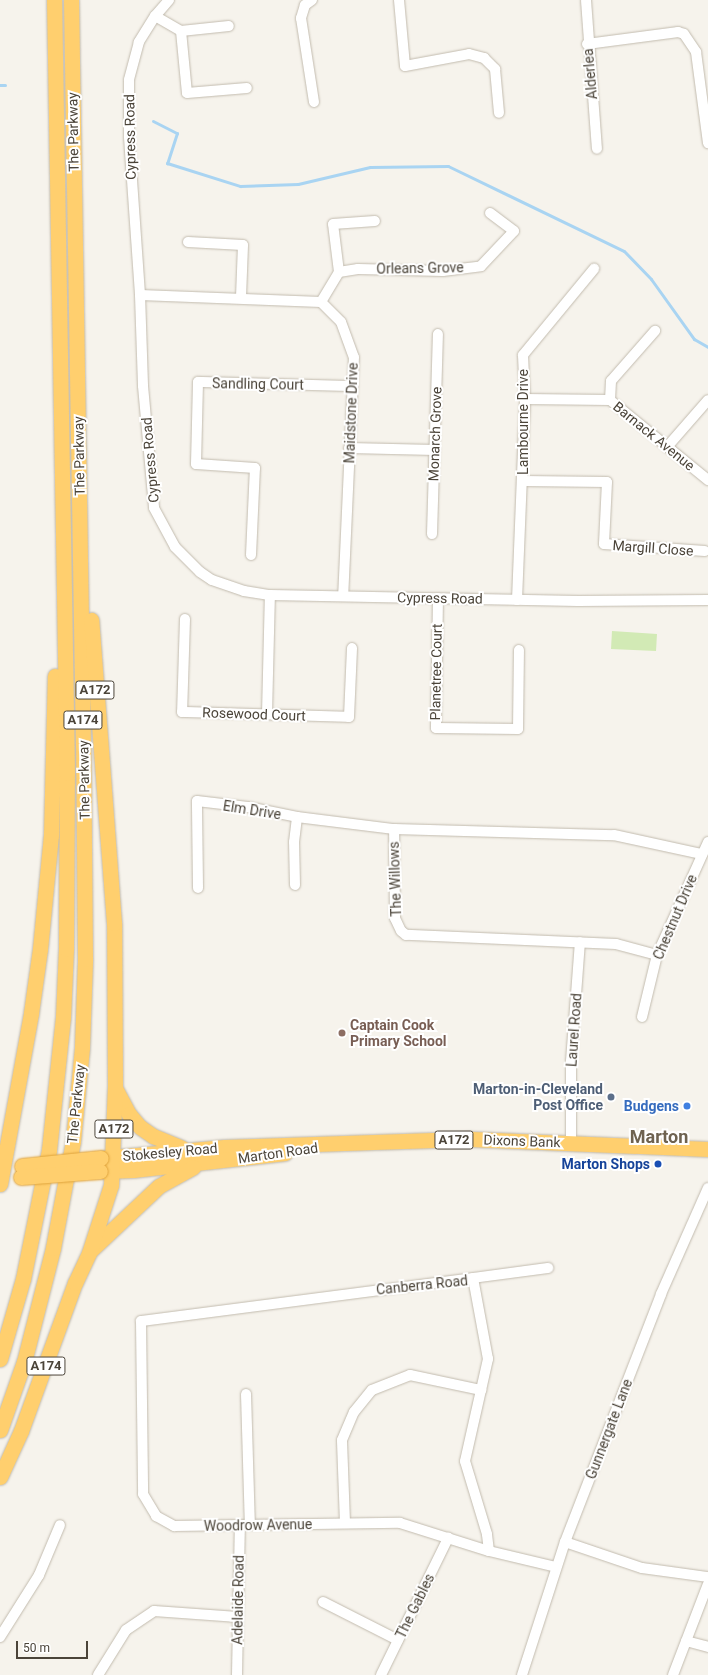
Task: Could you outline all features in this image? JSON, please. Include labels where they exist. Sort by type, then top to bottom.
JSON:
[{"type":"highway","name":"The Parkway","points":[[0,1359],[23,1279],[40,1199],[49,1150],[63,1017],[67,804],[54,0]]},
{"type":"highway","name":"The Parkway","points":[[0,1430],[24,1362],[54,1240],[73,1141],[82,1047],[85,959],[80,558],[70,0]]},
{"type":"highway","name":"A172","points":[[80,558],[91,608],[114,923],[115,1087],[106,1164]]},
{"type":"highway","name":"A174","points":[[2,1177],[31,1013],[50,850],[55,768],[55,679],[63,576]]},
{"type":"highway","name":"A172","points":[[115,1087],[129,1114],[140,1127],[153,1136],[184,1149]]},
{"type":"highway","name":"Dixons Bank","points":[[337,1144],[471,1139],[571,1142],[708,1149]]},
{"type":"highway","name":"Marton Road","points":[[106,1164],[201,1163],[226,1153],[306,1151],[337,1144]]},
{"type":"highway","name":"Stokesley Road","points":[[2,1177],[21,1172],[106,1164],[184,1149],[226,1153]]},
{"type":"highway","name":"A174","points":[[89,1253],[159,1186],[201,1163]]},
{"type":"highway","name":"A174","points":[[0,1478],[21,1431],[75,1283],[89,1253],[111,1186],[106,1164]]},
{"type":"street","name":"Cypress Road","points":[[169,0],[155,16],[139,42],[129,80],[131,196],[140,295],[143,386],[154,508],[176,547],[200,572],[227,587],[270,595],[518,600],[708,600]]},
{"type":"street","points":[[312,0],[305,5],[300,18],[314,102]]},
{"type":"street","points":[[399,0],[405,66],[469,54],[484,58],[495,69],[499,113]]},
{"type":"street","name":"Alderlea","points":[[586,0],[587,44],[597,149]]},
{"type":"street","points":[[155,16],[181,31],[229,26]]},
{"type":"street","points":[[181,31],[187,93],[247,88]]},
{"type":"street","points":[[587,44],[678,32],[684,34],[696,52],[708,143]]},
{"type":"street","name":"Orleans Grove","points":[[339,272],[358,269],[443,271],[481,266],[514,231],[490,213]]},
{"type":"street","points":[[140,295],[321,302],[339,272],[333,224],[374,221]]},
{"type":"street","points":[[188,242],[243,245],[242,298]]},
{"type":"street","name":"Lambourne Drive","points":[[518,600],[525,398],[523,355],[594,269]]},
{"type":"street","name":"Maidstone Drive","points":[[321,302],[341,322],[350,341],[354,357],[343,596]]},
{"type":"street","points":[[610,400],[611,381],[655,330]]},
{"type":"street","name":"Monarch Grove","points":[[432,534],[438,334]]},
{"type":"street","name":"Sandling Court","points":[[251,556],[255,468],[196,464],[198,382],[353,386]]},
{"type":"street","name":"Barnack Avenue","points":[[525,398],[610,400],[708,480]]},
{"type":"street","points":[[667,447],[708,400]]},
{"type":"street","points":[[349,448],[435,450]]},
{"type":"street","name":"Margill Close","points":[[523,481],[607,482],[604,544],[705,551]]},
{"type":"street","points":[[267,714],[270,595]]},
{"type":"street","name":"Planetree Court","points":[[438,598],[436,728],[518,729],[519,650]]},
{"type":"street","name":"Rosewood Court","points":[[185,619],[182,712],[349,716],[352,648]]},
{"type":"street","name":"Elm Drive","points":[[198,888],[197,802],[248,807],[297,817],[394,829]]},
{"type":"street","points":[[295,885],[294,842],[297,817]]},
{"type":"street","name":"The Willows","points":[[657,956],[616,944],[406,935],[401,931],[395,918],[394,829],[614,835],[702,854]]},
{"type":"street","name":"Chestnut Drive","points":[[642,1017],[657,956],[708,842]]},
{"type":"street","name":"Laurel Road","points":[[571,1142],[571,1061],[580,942]]},
{"type":"street","name":"Gunnergate Lane","points":[[522,1675],[565,1542],[661,1294],[680,1248],[706,1202],[708,1188]]},
{"type":"street","points":[[473,1278],[548,1268]]},
{"type":"street","name":"Canberra Road","points":[[141,1321],[473,1278],[488,1359],[465,1461],[488,1534],[489,1551]]},
{"type":"street","name":"Woodrow Avenue","points":[[141,1321],[143,1494],[156,1516],[174,1526],[400,1523],[489,1551],[556,1567]]},
{"type":"street","points":[[345,1523],[342,1440],[354,1412],[372,1390],[410,1375],[481,1390]]},
{"type":"street","name":"Adelaide Road","points":[[236,1675],[238,1617],[245,1525],[246,1394]]},
{"type":"street","points":[[0,1637],[39,1575],[60,1526]]},
{"type":"street","name":"The Gables","points":[[382,1675],[448,1538]]},
{"type":"street","points":[[565,1542],[642,1568],[708,1577]]},
{"type":"street","points":[[673,1675],[708,1584]]},
{"type":"street","points":[[323,1602],[398,1640]]},
{"type":"street","points":[[98,1675],[126,1630],[154,1611],[238,1617]]},
{"type":"street","points":[[686,1641],[708,1648]]},
{"type":"green space","points":[[612,631],[657,634],[656,651],[611,649]]},
{"type":"waterway","points":[[0,85],[5,85]]},
{"type":"waterway","points":[[153,121],[177,133],[167,163],[240,186],[298,184],[370,167],[448,166],[624,251],[651,279],[694,339],[708,347]]},
{"type":"place","name":"Captain Cook Primary School","points":[[342,1033]]},
{"type":"place","name":"Marton-in-Cleveland Post Office","points":[[611,1097]]},
{"type":"place","name":"Budgens","points":[[687,1106]]},
{"type":"place","name":"Marton Shops","points":[[658,1164]]},
{"type":"district","name":"Marton","points":[[659,1137]]}]
